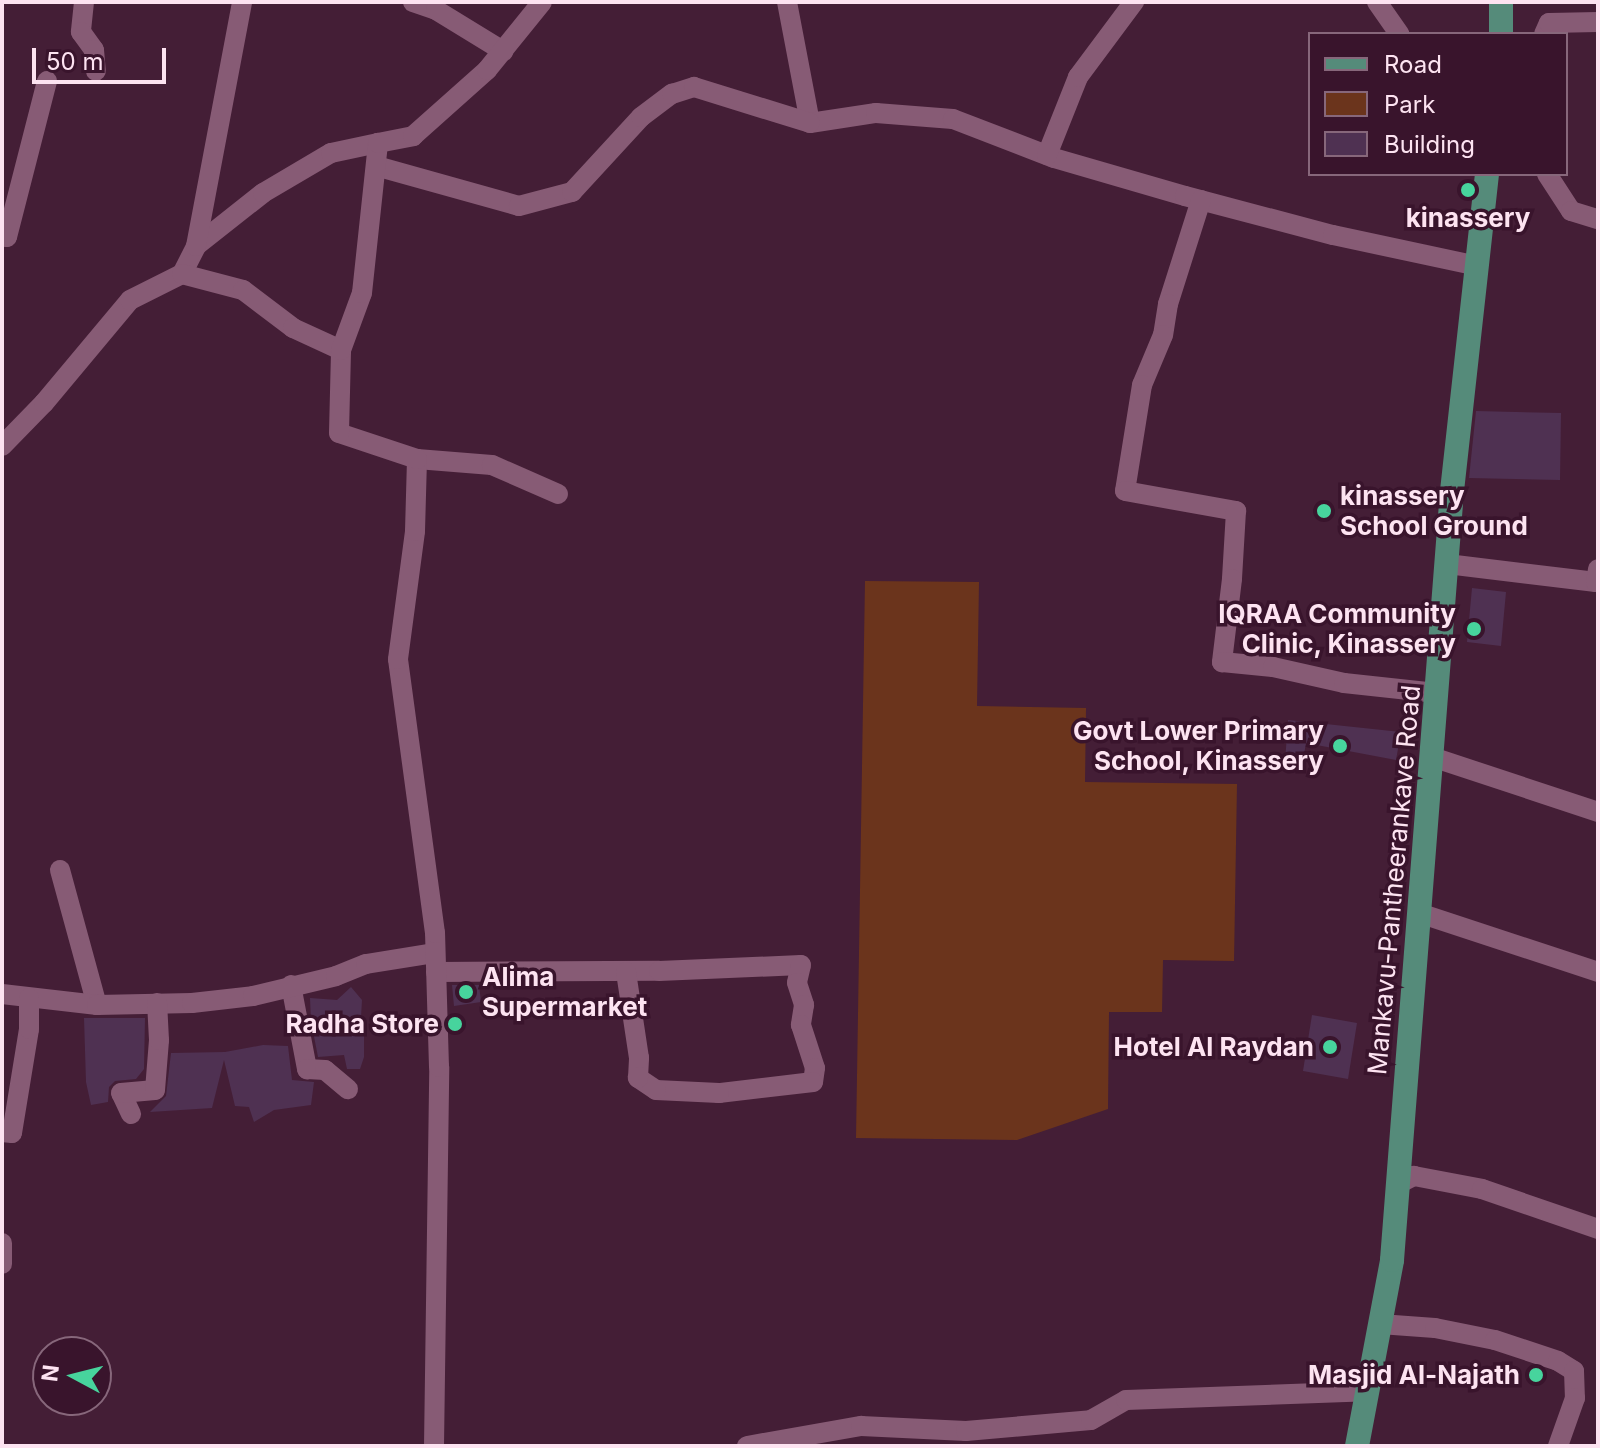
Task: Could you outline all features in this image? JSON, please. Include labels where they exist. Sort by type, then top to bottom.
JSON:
[{"type":"main road","points":[[1501,2],[1501,32]]},
{"type":"main road","name":"Mankavu-Pantheerankave Road","points":[[1357,1446],[1392,1260],[1447,564],[1487,176]]},
{"type":"street","points":[[84,2],[81,32],[94,50],[96,71]]},
{"type":"street","points":[[2,446],[44,403],[130,300],[182,274],[196,246],[242,2]]},
{"type":"street","points":[[413,2],[436,10],[503,51]]},
{"type":"street","points":[[196,246],[263,193],[331,153],[413,136],[503,51],[542,2]]},
{"type":"street","points":[[787,2],[810,123]]},
{"type":"street","points":[[1047,155],[1078,77],[1134,2]]},
{"type":"street","points":[[1377,2],[1398,32]]},
{"type":"street","points":[[1545,32],[1549,23],[1598,22]]},
{"type":"street","points":[[2,236],[7,237],[47,81]]},
{"type":"street","points":[[376,166],[519,206],[572,192],[641,117],[672,94],[694,87],[810,123],[876,113],[953,119],[1047,155],[1201,200],[1333,235],[1477,266]]},
{"type":"street","points":[[378,143],[362,293],[341,350],[339,433],[417,459],[492,465],[558,494]]},
{"type":"street","points":[[1548,176],[1571,211],[1598,219]]},
{"type":"street","points":[[1201,200],[1168,304],[1163,335],[1142,385],[1125,491],[1236,511],[1222,662],[1273,667],[1344,683],[1436,693]]},
{"type":"street","points":[[182,274],[243,290],[293,328],[341,350]]},
{"type":"street","points":[[417,459],[415,531],[398,659],[436,963],[439,1067],[434,1446]]},
{"type":"street","points":[[1447,564],[1597,578]]},
{"type":"street","points":[[1432,757],[1598,812]]},
{"type":"street","points":[[60,870],[97,1005]]},
{"type":"street","points":[[1419,913],[1598,972]]},
{"type":"street","points":[[2,994],[97,1005],[253,996],[336,976],[366,964],[436,963],[626,972],[801,965],[797,983],[804,1005],[801,1025],[815,1068],[813,1082],[719,1093],[656,1090],[638,1078],[639,1058],[626,972]]},
{"type":"street","points":[[291,985],[307,1069],[325,1070],[348,1089]]},
{"type":"street","points":[[2,1132],[12,1133],[19,1074],[26,1054],[31,1015],[29,998]]},
{"type":"street","points":[[131,1114],[121,1093],[155,1090],[159,1040],[157,1003]]},
{"type":"street","points":[[1398,1184],[1414,1176],[1482,1189],[1598,1229]]},
{"type":"street","points":[[2,1243],[2,1264]]},
{"type":"street","points":[[1380,1324],[1435,1328],[1495,1340],[1558,1361],[1574,1371],[1575,1398],[1558,1446]]},
{"type":"street","points":[[747,1446],[1091,1420],[1126,1400],[1367,1391]]},
{"type":"green space","points":[[865,581],[979,582],[977,706],[1086,708],[1085,782],[1237,784],[1234,961],[1163,960],[1162,1012],[1109,1012],[1108,1109],[1017,1140],[856,1138]]},
{"type":"building","points":[[1476,411],[1561,413],[1560,480],[1469,478]]},
{"type":"building","points":[[1472,588],[1506,592],[1501,646],[1467,642]]},
{"type":"building","points":[[1288,720],[1401,732],[1396,760],[1306,743],[1302,766],[1285,762]]},
{"type":"building","name":"Alima Supermarket","points":[[452,985],[479,985],[481,1002],[454,1006]]},
{"type":"building","points":[[351,987],[362,1000],[360,1035],[364,1035],[364,1057],[360,1069],[347,1069],[344,1055],[318,1057],[311,1021],[310,998],[337,1000]]},
{"type":"building","name":"Hotel Al Raydan","points":[[1312,1015],[1357,1023],[1348,1079],[1303,1071]]},
{"type":"building","points":[[84,1018],[145,1018],[144,1069],[136,1079],[115,1081],[109,1087],[108,1102],[91,1105],[86,1082]]},
{"type":"building","points":[[263,1045],[288,1046],[292,1080],[314,1082],[311,1105],[274,1110],[254,1122],[249,1107],[235,1106],[224,1060],[212,1108],[150,1112],[166,1096],[171,1053],[225,1052]]},
{"type":"place","name":"kinassery","points":[[1468,190]]},
{"type":"place","name":"kinassery School Ground","points":[[1324,511]]},
{"type":"place","name":"IQRAA Community Clinic, Kinassery","points":[[1474,629]]},
{"type":"place","name":"Govt Lower Primary School, Kinassery","points":[[1340,746]]},
{"type":"place","name":"Alima Supermarket","points":[[466,992]]},
{"type":"place","name":"Radha Store","points":[[455,1024]]},
{"type":"place","name":"Hotel Al Raydan","points":[[1330,1047]]},
{"type":"place","name":"Masjid Al-Najath","points":[[1536,1375]]}]
